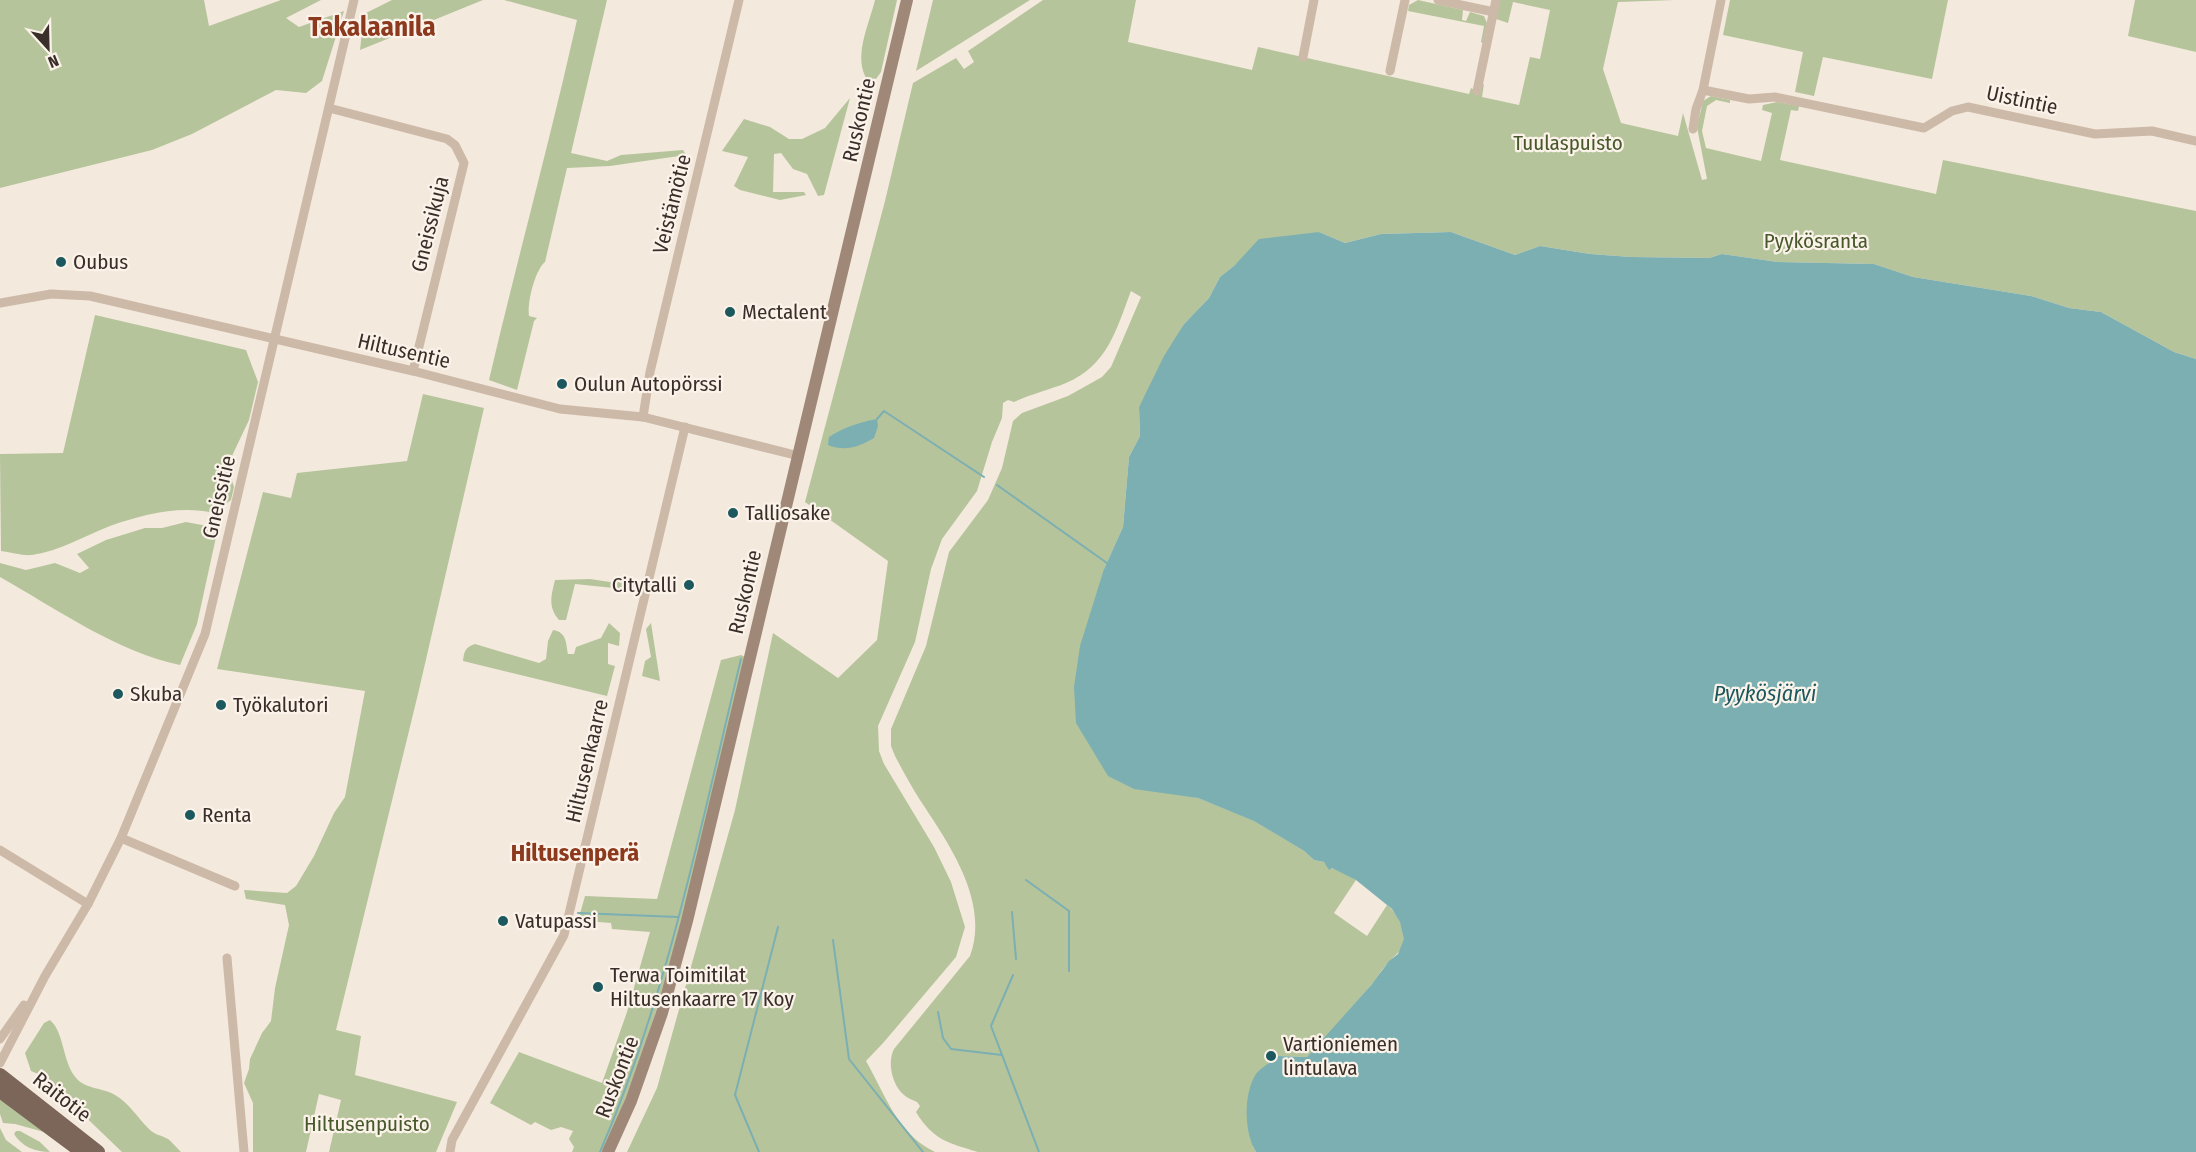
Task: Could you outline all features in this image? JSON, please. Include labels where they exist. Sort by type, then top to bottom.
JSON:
[{"type":"main road","name":"Ruskontie","points":[[608,1152],[635,1090],[662,1012],[681,944],[907,0]]},
{"type":"main road","name":"Raitotie","points":[[0,1075],[98,1152]]},
{"type":"main road","name":"Raitotie","points":[[0,1091],[82,1152]]},
{"type":"street","name":"Gneissitie","points":[[0,1063],[45,976],[88,904],[121,838],[205,634],[354,0]]},
{"type":"street","name":"Veistämötie","points":[[643,417],[650,372],[739,0]]},
{"type":"street","points":[[1303,57],[1314,0]]},
{"type":"street","points":[[1390,71],[1405,0]]},
{"type":"street","points":[[1438,0],[1494,12]]},
{"type":"street","points":[[1477,91],[1496,0]]},
{"type":"street","points":[[1693,129],[1721,0]]},
{"type":"street","name":"Uistintie","points":[[1703,90],[1749,99],[1775,97],[1924,128],[1952,111],[1968,107],[2095,134],[2152,131],[2196,141]]},
{"type":"street","name":"Gneissikuja","points":[[329,108],[447,138],[455,145],[464,163],[413,371]]},
{"type":"street","name":"Hiltusentie","points":[[0,303],[51,294],[90,296],[413,371],[560,409],[643,417],[799,456]]},
{"type":"street","name":"Hiltusenkaarre","points":[[450,1152],[452,1140],[564,935],[685,427]]},
{"type":"street","points":[[121,838],[235,886]]},
{"type":"street","points":[[0,850],[88,904]]},
{"type":"street","points":[[227,958],[244,1152]]},
{"type":"street","name":"Gneissitie","points":[[0,1039],[45,976]]},
{"type":"green space","points":[[0,0],[204,0],[209,26],[281,0],[321,0],[286,18],[299,27],[344,11],[322,81],[306,93],[276,90],[192,134],[152,150],[0,188]]},
{"type":"green space","points":[[392,0],[483,0],[360,50],[364,14]]},
{"type":"green space","points":[[504,0],[607,0],[571,153],[607,161],[621,155],[683,150],[686,155],[610,166],[567,168],[545,262],[535,279],[531,295],[529,316],[537,318],[534,321],[517,390],[489,380],[577,20]]},
{"type":"green space","points":[[875,0],[897,0],[881,72],[876,79],[868,81],[863,72],[862,52]]},
{"type":"green space","points":[[933,0],[1030,0],[916,71]]},
{"type":"green space","points":[[1043,0],[1136,0],[1128,42],[1252,70],[1258,47],[1469,94],[1471,88],[1474,90],[1484,84],[1482,97],[1519,105],[1530,57],[1540,59],[1550,10],[1513,2],[1508,23],[1496,19],[1500,0],[1675,0],[1618,2],[1603,69],[1621,123],[1678,136],[1683,113],[1702,180],[1707,179],[1697,127],[1703,101],[1711,96],[1730,100],[1730,103],[1716,100],[1707,106],[1702,131],[1706,148],[1761,161],[1772,113],[1762,110],[1763,105],[1777,102],[1799,106],[1798,111],[1791,110],[1780,160],[1936,194],[1943,160],[2196,211],[2196,359],[2174,352],[2101,312],[2069,308],[2031,296],[1913,277],[1874,264],[1778,262],[1722,254],[1709,258],[1631,257],[1590,254],[1540,246],[1515,255],[1451,232],[1381,234],[1345,243],[1319,232],[1235,265],[1220,277],[1209,298],[1184,324],[1139,407],[1140,436],[1129,457],[1123,527],[1104,569],[1182,794],[1253,820],[1304,851],[1314,860],[1324,862],[1330,868],[1338,869],[1356,880],[1334,913],[1367,936],[1387,905],[1402,926],[1403,945],[1307,1057],[1278,1056],[1253,1147],[1256,1152],[978,1152],[950,1143],[935,1135],[916,1112],[920,1106],[900,1091],[892,1073],[891,1060],[894,1049],[970,956],[975,936],[975,915],[971,895],[954,854],[895,756],[891,746],[891,729],[926,646],[949,552],[988,500],[1002,468],[1013,421],[1022,413],[1068,396],[1102,377],[1111,367],[1141,297],[1131,291],[1109,345],[1092,367],[1066,383],[1014,402],[1008,400],[1003,403],[1002,418],[977,491],[942,539],[931,569],[915,642],[878,726],[879,751],[884,764],[934,847],[951,882],[965,927],[956,957],[866,1061],[901,1124],[911,1135],[935,1152],[627,1152],[657,1088],[735,810],[773,633],[838,678],[877,640],[888,561],[805,502],[885,201],[913,83],[956,58],[964,69],[974,62],[968,51]]},
{"type":"green space","points":[[1418,0],[1463,10],[1462,20],[1466,21],[1470,12],[1484,16],[1487,23],[1483,43],[1481,42],[1484,26],[1408,11],[1409,5]]},
{"type":"green space","points":[[1730,0],[1948,0],[1932,79],[1823,57],[1814,96],[1795,92],[1803,52],[1723,35]]},
{"type":"green space","points":[[2135,0],[2196,0],[2196,52],[2128,36]]},
{"type":"green space","points":[[850,98],[824,195],[818,196],[807,174],[793,169],[781,153],[774,154],[773,192],[804,192],[806,195],[780,200],[740,190],[734,186],[748,157],[722,151],[744,119],[770,127],[789,139],[802,139],[825,128]]},
{"type":"green space","points":[[95,315],[246,350],[258,382],[249,420],[231,458],[229,472],[234,487],[231,500],[213,513],[187,510],[161,512],[135,518],[42,553],[28,555],[1,551],[0,454],[63,453]]},
{"type":"green space","name":"Hiltusenpuisto","points":[[423,394],[484,408],[418,694],[336,1030],[361,1036],[355,1075],[457,1102],[436,1152],[329,1152],[341,1100],[319,1094],[306,1152],[253,1152],[253,1103],[244,1083],[250,1059],[262,1033],[271,1021],[275,988],[289,925],[285,905],[246,899],[244,890],[287,893],[296,886],[314,856],[334,813],[345,797],[365,691],[217,669],[263,492],[291,498],[297,473],[407,461]]},
{"type":"green space","points":[[186,522],[218,528],[197,624],[180,665],[134,651],[111,640],[0,577],[0,563],[26,570],[55,563],[80,573],[89,568],[77,554],[106,540],[145,528],[162,528]]},
{"type":"green space","points":[[590,579],[610,582],[635,581],[633,590],[575,584],[566,620],[559,620],[552,606],[555,580]]},
{"type":"green space","points":[[609,623],[620,633],[619,646],[608,643],[608,664],[615,666],[607,696],[463,661],[466,650],[475,644],[539,663],[546,659],[548,641],[553,630],[563,636],[568,654],[574,654],[576,647],[601,638]]},
{"type":"green space","points":[[651,623],[660,681],[642,676],[645,661],[651,657],[646,629]]},
{"type":"green space","points":[[741,655],[745,657],[686,908],[650,1032],[603,1152],[572,1152],[574,1147],[569,1139],[573,1131],[561,1127],[551,1130],[535,1122],[531,1125],[490,1103],[519,1052],[602,1083],[627,1012],[650,932],[612,929],[611,923],[586,921],[582,928],[576,928],[585,896],[657,899],[721,660]]},
{"type":"green space","points":[[50,1020],[58,1032],[69,1065],[77,1079],[85,1085],[120,1098],[150,1130],[168,1139],[181,1152],[122,1152],[43,1076],[31,1071],[25,1053],[44,1023]]},
{"type":"green space","points":[[0,1100],[10,1103],[44,1132],[3,1123],[0,1114]]},
{"type":"green space","points":[[0,1128],[6,1140],[22,1152],[0,1152]]},
{"type":"green space","points":[[16,1131],[40,1142],[50,1152],[35,1150],[25,1145],[17,1139],[14,1134]]},
{"type":"water","name":"Pyykösjärvi","points":[[1319,232],[1345,243],[1381,234],[1451,232],[1515,255],[1540,246],[1590,254],[1631,257],[1709,258],[1722,254],[1778,262],[1874,264],[1913,277],[2031,296],[2069,308],[2101,312],[2174,352],[2196,359],[2196,1152],[1256,1152],[1247,1124],[1247,1102],[1256,1074],[1278,1056],[1307,1057],[1372,984],[1389,961],[1398,954],[1404,939],[1400,922],[1392,909],[1356,880],[1332,868],[1329,870],[1324,862],[1314,860],[1304,851],[1254,821],[1198,798],[1134,789],[1108,776],[1076,723],[1074,687],[1080,646],[1104,569],[1123,527],[1129,457],[1140,436],[1139,407],[1164,356],[1184,324],[1209,298],[1220,277],[1235,265],[1259,239]]},
{"type":"water","points":[[877,419],[878,426],[874,438],[857,446],[846,448],[828,445],[829,437],[840,430]]},
{"type":"waterway","points":[[877,419],[884,411],[984,477]]},
{"type":"waterway","points":[[997,485],[1107,563]]},
{"type":"waterway","points":[[600,1152],[624,1093],[664,971],[697,846],[741,659]]},
{"type":"waterway","points":[[1026,880],[1069,911],[1069,971]]},
{"type":"waterway","points":[[1012,912],[1016,959]]},
{"type":"waterway","points":[[578,913],[678,917]]},
{"type":"waterway","points":[[759,1152],[735,1095],[778,927]]},
{"type":"waterway","points":[[833,940],[849,1059],[923,1152]]},
{"type":"waterway","points":[[1013,975],[991,1026],[1039,1152]]},
{"type":"waterway","points":[[938,1012],[943,1038],[951,1049],[1002,1055]]},
{"type":"place","name":"Oubus","points":[[61,262]]},
{"type":"place","name":"Mectalent","points":[[730,312]]},
{"type":"place","name":"Oulun Autopörssi","points":[[562,384]]},
{"type":"place","name":"Talliosake","points":[[733,513]]},
{"type":"place","name":"Citytalli","points":[[689,585]]},
{"type":"place","name":"Skuba","points":[[118,694]]},
{"type":"place","name":"Työkalutori","points":[[221,705]]},
{"type":"place","name":"Renta","points":[[190,815]]},
{"type":"place","name":"Vatupassi","points":[[503,921]]},
{"type":"place","name":"Terwa Toimitilat Hiltusenkaarre 17 Koy","points":[[598,987]]},
{"type":"place","name":"Vartioniemen lintulava","points":[[1271,1056]]},
{"type":"district","name":"Takalaanila","points":[[372,27]]},
{"type":"district","name":"Hiltusenperä","points":[[575,853]]},
{"type":"park label","name":"Tuulaspuisto","points":[[1568,143]]},
{"type":"park label","name":"Pyykösranta","points":[[1816,241]]}]
